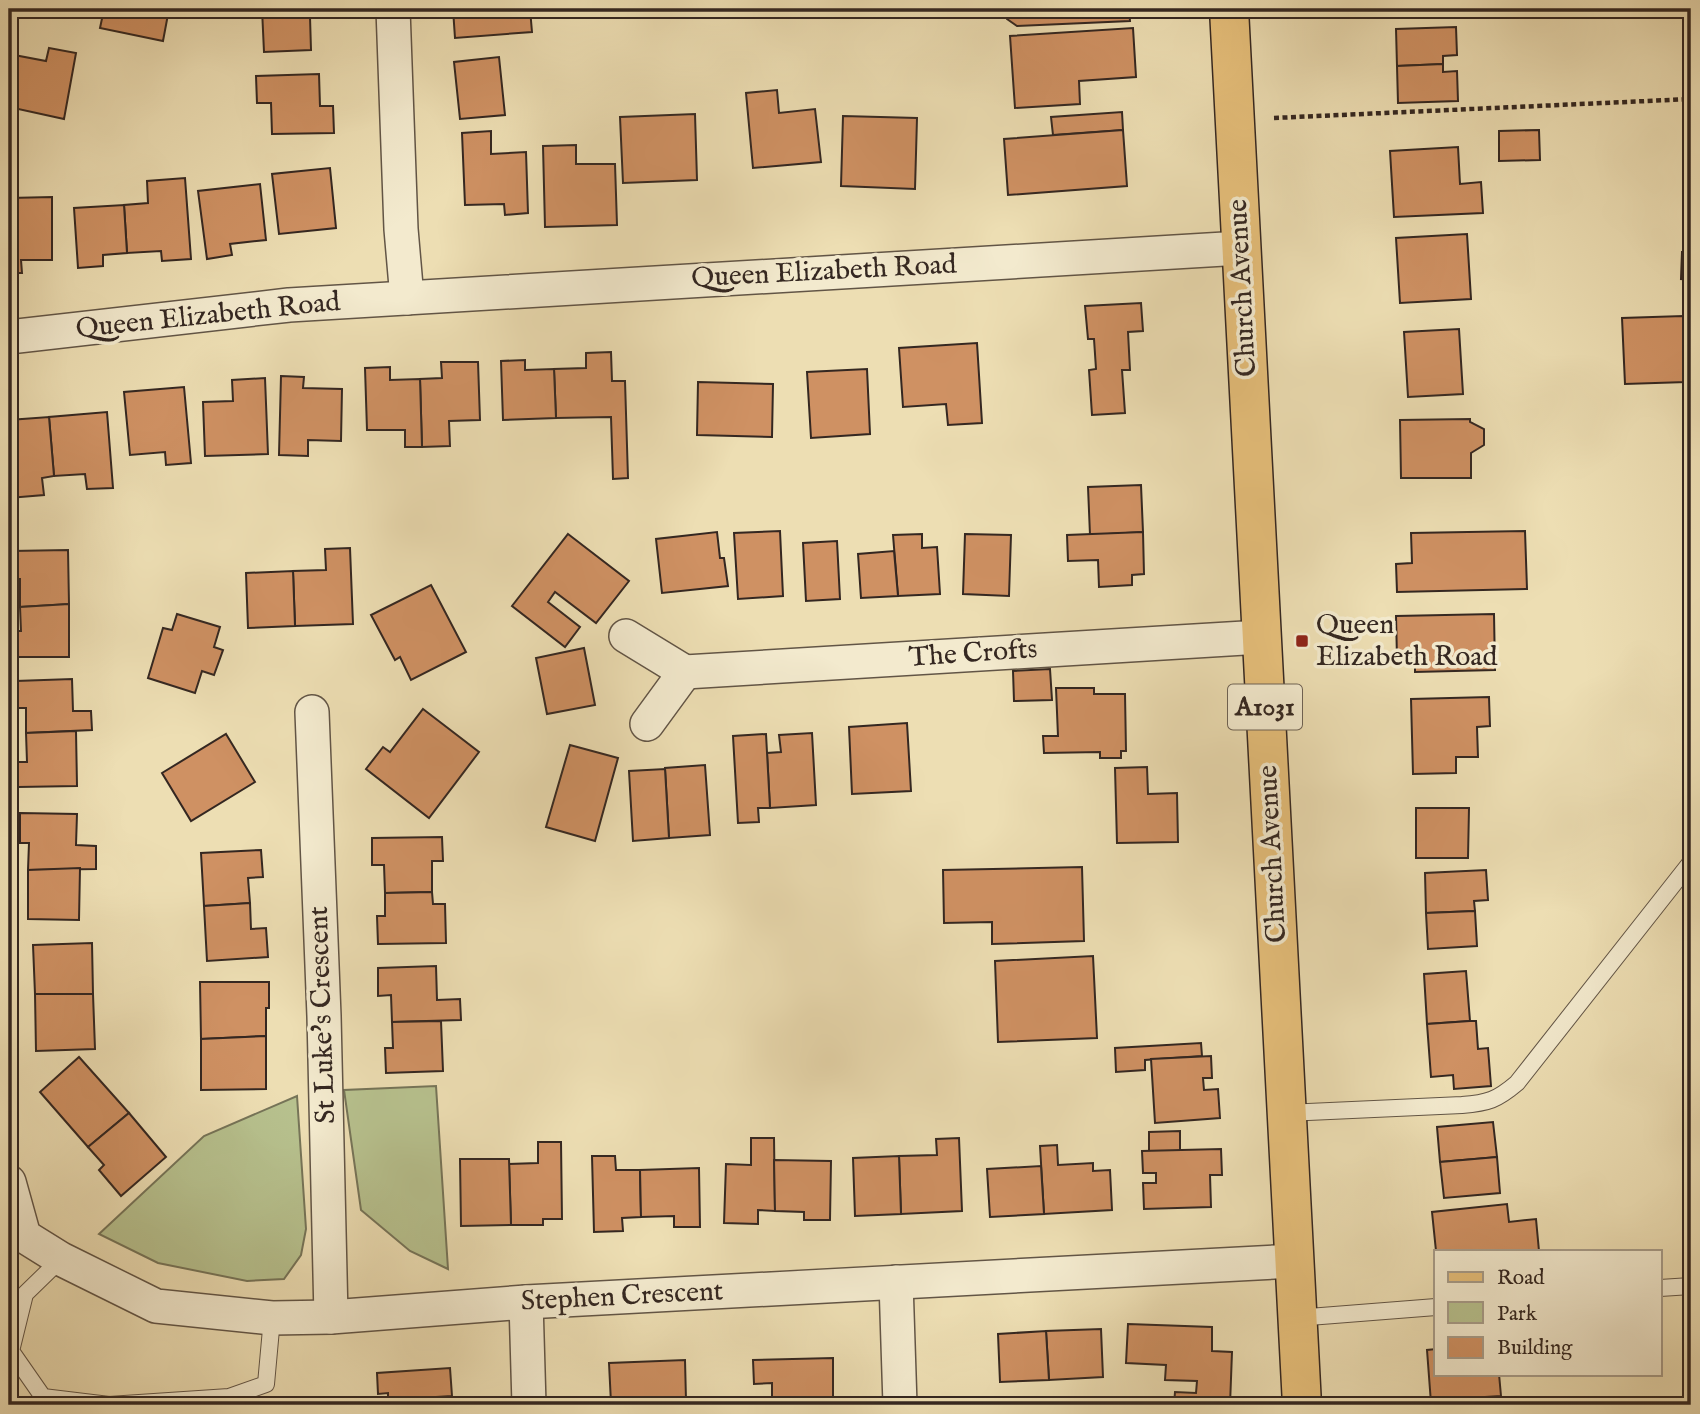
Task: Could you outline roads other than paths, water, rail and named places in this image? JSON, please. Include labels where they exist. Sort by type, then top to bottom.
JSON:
[{"type":"main road","name":"Church Avenue","points":[[1229,9],[1302,1405]]},
{"type":"street","points":[[393,9],[401,229],[407,298]]},
{"type":"street","name":"Queen Elizabeth Road","points":[[9,337],[289,305],[1241,248]]},
{"type":"street","points":[[626,636],[685,672],[647,724]]},
{"type":"street","name":"The Crofts","points":[[685,672],[1261,637]]},
{"type":"street","name":"St Luke's Crescent","points":[[312,712],[324,1016],[331,1317]]},
{"type":"street","name":"Stephen Crescent","points":[[9,1182],[24,1236],[61,1259],[156,1306],[272,1318],[331,1317],[526,1302],[1294,1261]]},
{"type":"street","points":[[896,1282],[900,1405]]},
{"type":"street","points":[[526,1302],[529,1405]]},
{"type":"lane","points":[[1286,1113],[1462,1105],[1486,1103],[1500,1097],[1517,1083],[1691,862]]},
{"type":"lane","points":[[61,1259],[25,1294],[11,1352],[43,1397],[109,1405],[229,1396],[266,1384],[272,1318]]},
{"type":"lane","points":[[1662,1288],[1691,1286]]},
{"type":"lane","points":[[1296,1318],[1434,1307]]},
{"type":"place","name":"Queen Elizabeth Road","points":[[1302,641]]}]
